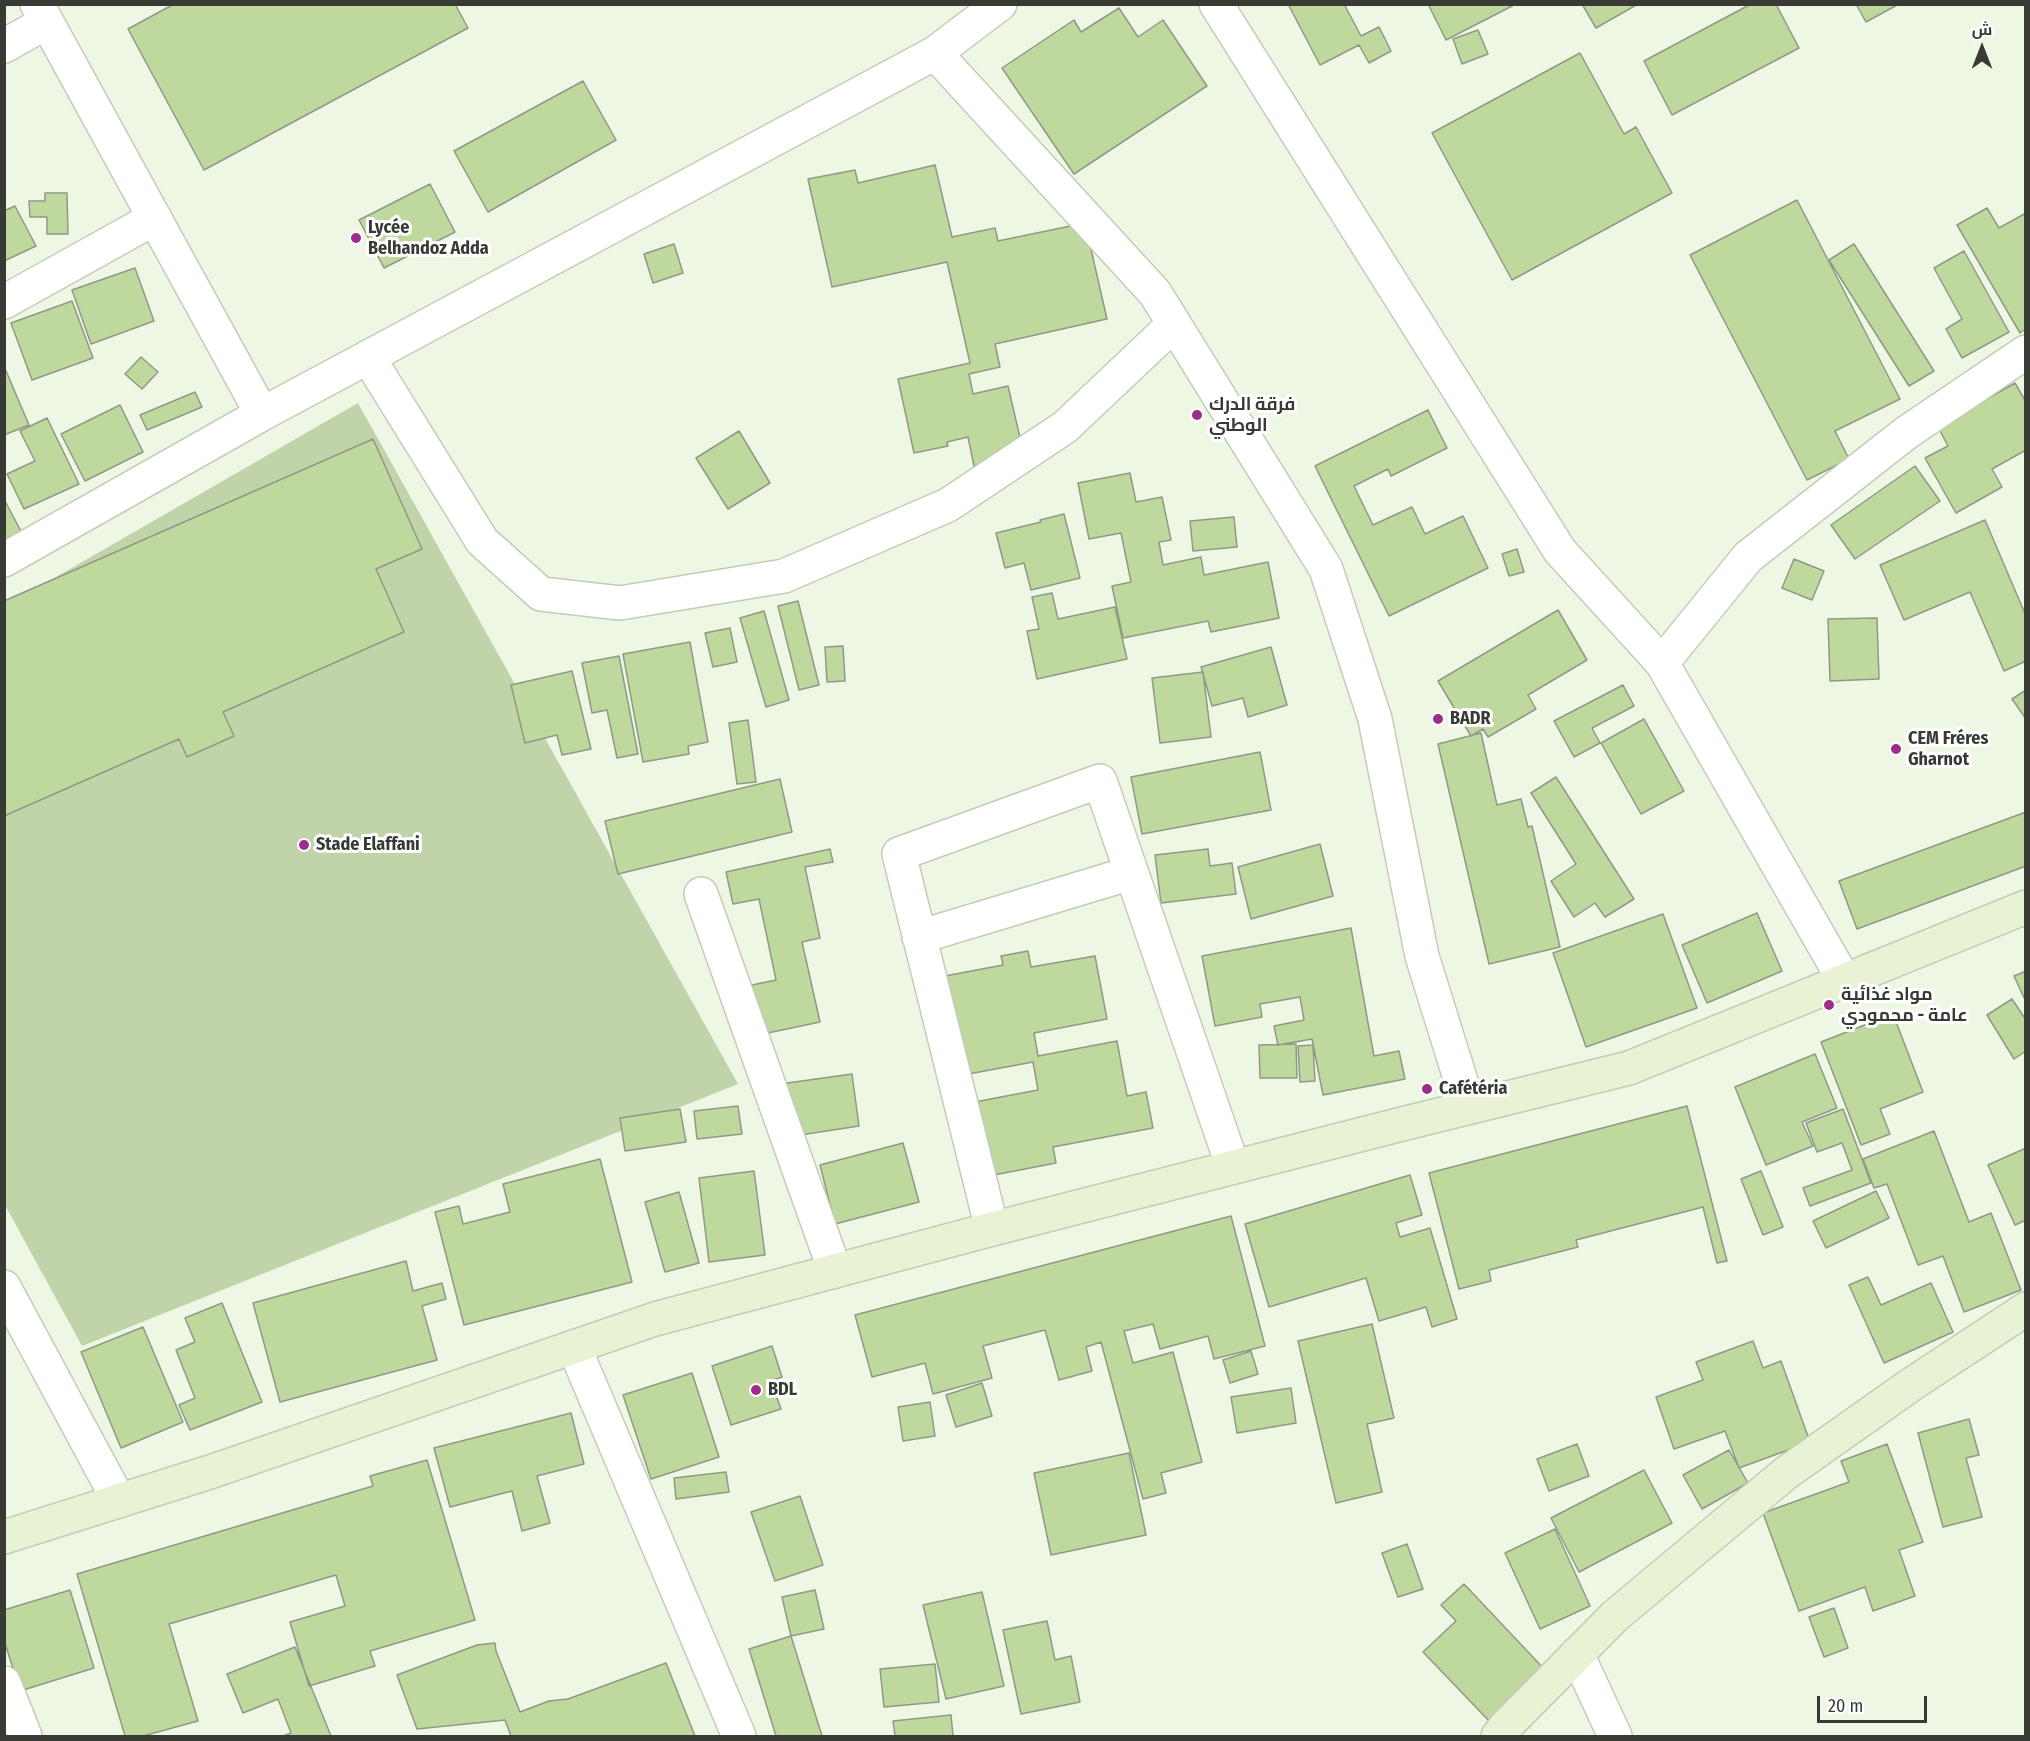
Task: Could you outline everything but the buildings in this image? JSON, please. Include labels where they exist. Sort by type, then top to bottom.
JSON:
[{"type":"main road","points":[[4,1538],[210,1472],[655,1319],[992,1229],[1629,1068],[2025,907]]},
{"type":"main road","points":[[1498,1737],[1615,1616],[1786,1473],[1912,1384],[2025,1309]]},
{"type":"street","points":[[4,560],[262,414],[935,53],[1000,4]]},
{"type":"street","points":[[1216,4],[1560,551],[1662,663],[1844,980]]},
{"type":"street","points":[[4,46],[42,13],[262,414]]},
{"type":"street","points":[[935,53],[1155,293],[1326,569],[1375,719],[1422,956],[1469,1107]]},
{"type":"street","points":[[4,302],[155,218]]},
{"type":"street","points":[[368,357],[482,541],[542,594],[621,603],[784,576],[948,505],[1065,427],[1174,324]]},
{"type":"street","points":[[1662,663],[1748,558],[1906,433],[2025,352]]},
{"type":"street","points":[[992,1229],[899,854],[1100,781],[1233,1167]]},
{"type":"street","points":[[919,937],[1131,873]]},
{"type":"street","points":[[701,894],[835,1271]]},
{"type":"street","points":[[4,1287],[119,1501]]},
{"type":"street","points":[[574,1347],[739,1737]]},
{"type":"street","points":[[1577,1654],[1616,1737]]},
{"type":"street","points":[[4,1683],[26,1737]]},
{"type":"green space","name":"Stade Elaffani","points":[[358,403],[738,1084],[82,1346],[5,1205],[4,607]]},
{"type":"place","name":"Lycée Belhandoz Adda","points":[[356,238]]},
{"type":"place","name":"فرقة الدرك الوطني","points":[[1197,415]]},
{"type":"place","name":"BADR","points":[[1438,719]]},
{"type":"place","name":"CEM Fréres Gharnot","points":[[1896,749]]},
{"type":"place","name":"Stade Elaffani","points":[[304,845]]},
{"type":"place","name":"مواد غذائية عامة - محمودي","points":[[1829,1005]]},
{"type":"place","name":"Cafétéria","points":[[1427,1089]]},
{"type":"place","name":"BDL","points":[[756,1390]]}]
